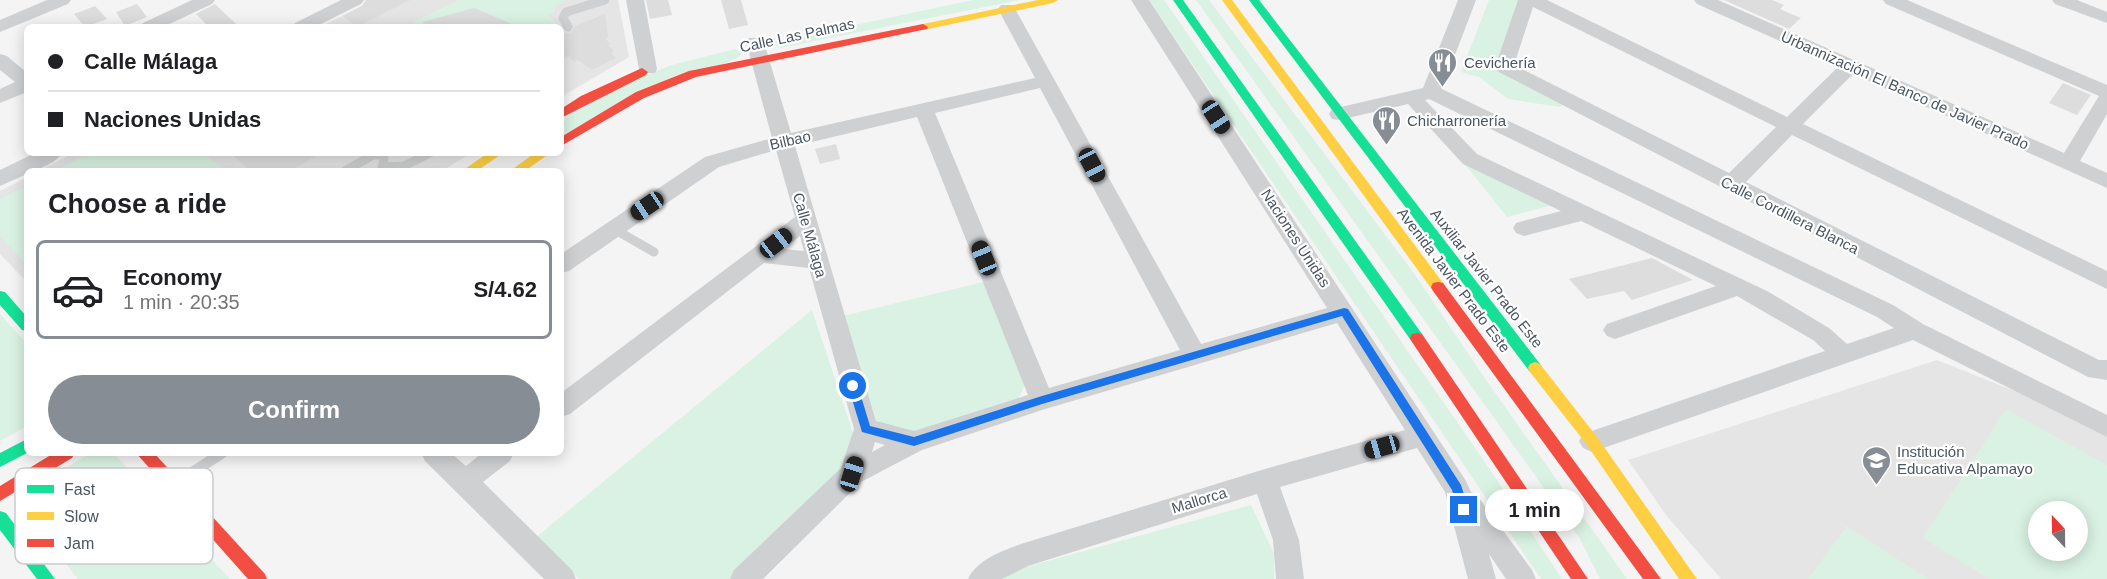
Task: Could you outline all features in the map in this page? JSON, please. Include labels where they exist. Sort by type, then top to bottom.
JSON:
[{"type":"main road","name":"Calle Las Palmas","points":[[564,140],[620,106],[756,46],[1007,9],[1053,0]]},
{"type":"main road","points":[[1178,0],[1441,370],[1580,579]]},
{"type":"main road","name":"Avenida Javier Prado Este","points":[[1227,0],[1653,579]]},
{"type":"main road","name":"Auxiliar Javier Prado Este","points":[[1254,0],[1339,114],[1592,441],[1689,579]]},
{"type":"main road","points":[[1271,59],[1318,85]]},
{"type":"main road","points":[[564,112],[585,99],[653,67]]},
{"type":"main road","points":[[1339,114],[1339,153]]},
{"type":"main road","points":[[473,168],[492,156]]},
{"type":"main road","points":[[521,168],[539,156]]},
{"type":"main road","points":[[0,296],[24,323]]},
{"type":"main road","points":[[0,461],[24,447]]},
{"type":"main road","points":[[43,468],[63,456]]},
{"type":"main road","points":[[147,456],[158,468]]},
{"type":"main road","points":[[0,494],[15,485]]},
{"type":"main road","points":[[0,518],[15,537]]},
{"type":"main road","points":[[213,529],[259,579]]},
{"type":"main road","points":[[1631,547],[1669,579]]},
{"type":"main road","points":[[35,564],[47,579]]},
{"type":"street","points":[[0,27],[62,0]]},
{"type":"street","points":[[155,24],[206,0]]},
{"type":"street","points":[[308,24],[355,0]]},
{"type":"street","points":[[635,0],[653,67]]},
{"type":"street","name":"Naciones Unidas","points":[[1140,0],[1457,489],[1482,579]]},
{"type":"street","points":[[1467,0],[1422,95],[1429,117],[1470,159],[1738,287],[1821,334],[1844,355]]},
{"type":"street","name":"Calle Cordillera Blanca","points":[[1527,0],[1504,67],[2096,370],[2107,369]]},
{"type":"street","points":[[1533,0],[2107,281]]},
{"type":"street","points":[[1892,0],[2107,92]]},
{"type":"street","points":[[2061,0],[2107,18]]},
{"type":"street","name":"Urbannización El Banco de Javier Prado","points":[[1707,1],[2107,181]]},
{"type":"street","points":[[1007,9],[1194,354]]},
{"type":"street","name":"Calle Málaga","points":[[756,46],[866,429]]},
{"type":"street","points":[[0,60],[24,81]]},
{"type":"street","points":[[1730,184],[1850,66]]},
{"type":"street","name":"Bilbao","points":[[564,263],[712,162],[783,142],[1046,81]]},
{"type":"street","points":[[0,97],[24,85]]},
{"type":"street","points":[[1339,114],[1422,95],[1885,311],[1915,330],[2107,427]]},
{"type":"street","points":[[2068,163],[2107,98]]},
{"type":"street","points":[[924,111],[1042,400]]},
{"type":"street","points":[[0,179],[46,156]]},
{"type":"street","points":[[1524,228],[1583,213]]},
{"type":"street","points":[[564,405],[806,220]]},
{"type":"street","points":[[761,255],[818,261]]},
{"type":"street","points":[[1615,330],[1738,287]]},
{"type":"street","points":[[744,579],[852,474],[914,442],[1194,354],[1344,312]]},
{"type":"street","points":[[1592,441],[1915,330]]},
{"type":"street","points":[[852,474],[866,429],[914,442]]},
{"type":"street","name":"Mallorca","points":[[982,579],[993,570],[1021,556],[1264,480],[1423,436]]},
{"type":"street","points":[[437,456],[562,579]]},
{"type":"street","points":[[465,481],[497,456]]},
{"type":"street","points":[[1264,480],[1286,540],[1290,579]]},
{"type":"street","points":[[1457,489],[1522,579]]},
{"type":"lane","points":[[568,27],[563,18],[566,12],[604,0]]},
{"type":"lane","points":[[350,168],[371,156]]},
{"type":"lane","points":[[389,168],[404,166],[424,156]]},
{"type":"lane","points":[[614,229],[654,252]]},
{"type":"lane","points":[[199,468],[217,456]]},
{"type":"shaded area","points":[[373,0],[618,0],[629,57],[564,95],[564,24],[326,24]]},
{"type":"shaded area","points":[[68,156],[466,156],[447,168],[45,168]]},
{"type":"shaded area","points":[[24,179],[24,279],[0,254],[0,191]]},
{"type":"shaded area","name":"Institución Educativa Alpamayo","points":[[1937,360],[2072,414],[2107,436],[2107,579],[1721,579],[1666,515],[1628,460]]},
{"type":"green space","points":[[459,0],[563,0],[564,2],[554,6],[555,12],[548,15],[557,24],[498,24],[495,16],[474,8],[415,24],[415,21]]},
{"type":"green space","points":[[973,0],[1019,0],[780,48],[770,43]]},
{"type":"green space","points":[[1149,0],[1164,0],[1491,471],[1562,579],[1541,579]]},
{"type":"green space","points":[[1196,0],[1209,0],[1413,272],[1627,579],[1600,579],[1579,537]]},
{"type":"green space","points":[[1489,0],[1527,0],[1505,67],[1567,99],[1560,107],[1508,99],[1479,77],[1461,72]]},
{"type":"green space","points":[[735,49],[741,52],[737,58],[564,134],[564,118],[629,82],[672,65]]},
{"type":"green space","points":[[84,156],[207,156],[221,168],[61,168]]},
{"type":"green space","points":[[1460,158],[1553,205],[1507,217]]},
{"type":"green space","points":[[24,187],[24,262],[0,236],[0,199]]},
{"type":"green space","points":[[983,282],[1026,383],[1017,401],[915,435],[877,422],[843,316]]},
{"type":"green space","points":[[812,310],[854,436],[840,472],[730,579],[579,579],[535,538]]},
{"type":"green space","points":[[0,314],[24,341],[24,428],[0,441]]},
{"type":"green space","points":[[2006,409],[2107,465],[2107,579],[1989,579],[1923,538]]},
{"type":"green space","points":[[86,456],[116,456],[127,468],[66,468]]},
{"type":"green space","points":[[1251,505],[1274,554],[1274,579],[1001,579],[1008,572]]},
{"type":"green space","points":[[1847,526],[1928,579],[1808,579]]},
{"type":"green space","points":[[213,561],[230,579],[78,579],[66,564],[213,564]]},
{"type":"building","points":[[366,0],[410,0],[363,24],[353,24],[343,16],[362,6]]},
{"type":"building","points":[[646,0],[668,0],[672,15],[650,19]]},
{"type":"building","points":[[721,0],[741,0],[748,25],[729,29]]},
{"type":"building","points":[[1724,0],[1772,0],[1784,5],[1780,9],[1801,18],[1789,29]]},
{"type":"building","points":[[137,4],[147,17],[124,24],[116,12]]},
{"type":"building","points":[[215,4],[236,24],[206,24],[196,14]]},
{"type":"building","points":[[95,6],[107,19],[93,24],[82,24],[74,14]]},
{"type":"building","points":[[474,8],[512,24],[423,24],[423,22]]},
{"type":"building","points":[[605,14],[608,37],[605,39],[611,44],[608,45],[614,51],[611,53],[616,58],[592,70],[578,60],[574,62],[568,56],[564,58],[564,32],[571,33],[575,26]]},
{"type":"building","points":[[2063,83],[2091,95],[2077,115],[2049,103]]},
{"type":"building","points":[[836,144],[840,159],[820,164],[815,149]]},
{"type":"building","points":[[234,156],[316,156],[295,168],[248,168]]},
{"type":"building","points":[[1652,258],[1693,280],[1632,300],[1624,291],[1587,299],[1569,279]]},
{"type":"traffic: fast","points":[[1178,0],[1417,338]]},
{"type":"traffic: fast","points":[[1254,0],[1535,368]]},
{"type":"traffic: fast","points":[[0,296],[24,323]]},
{"type":"traffic: fast","points":[[0,461],[24,447]]},
{"type":"traffic: fast","points":[[0,518],[15,537]]},
{"type":"traffic: fast","points":[[35,564],[47,579]]},
{"type":"traffic: slow","points":[[923,27],[1053,0]]},
{"type":"traffic: slow","points":[[1227,0],[1438,287]]},
{"type":"traffic: slow","points":[[473,168],[492,156]]},
{"type":"traffic: slow","points":[[521,168],[539,156]]},
{"type":"traffic: slow","points":[[1535,368],[1592,441],[1689,579]]},
{"type":"traffic: jam","points":[[564,140],[640,95],[693,74],[923,27]]},
{"type":"traffic: jam","points":[[564,112],[585,99],[642,72]]},
{"type":"traffic: jam","points":[[1438,287],[1653,579]]},
{"type":"traffic: jam","points":[[1417,338],[1580,579]]},
{"type":"traffic: jam","points":[[42,468],[62,456]]},
{"type":"traffic: jam","points":[[147,456],[158,468]]},
{"type":"traffic: jam","points":[[0,494],[15,485]]},
{"type":"traffic: jam","points":[[213,529],[259,579]]},
{"type":"place","name":"Cevichería","points":[[1443,88]]},
{"type":"place","name":"Chicharronería","points":[[1386,146]]},
{"type":"place","name":"Institución Educativa Alpamayo","points":[[1876,486]]},
{"type":"route","points":[[853,386],[866,429],[914,442],[1194,354],[1344,312],[1457,489],[1464,510]]}]
